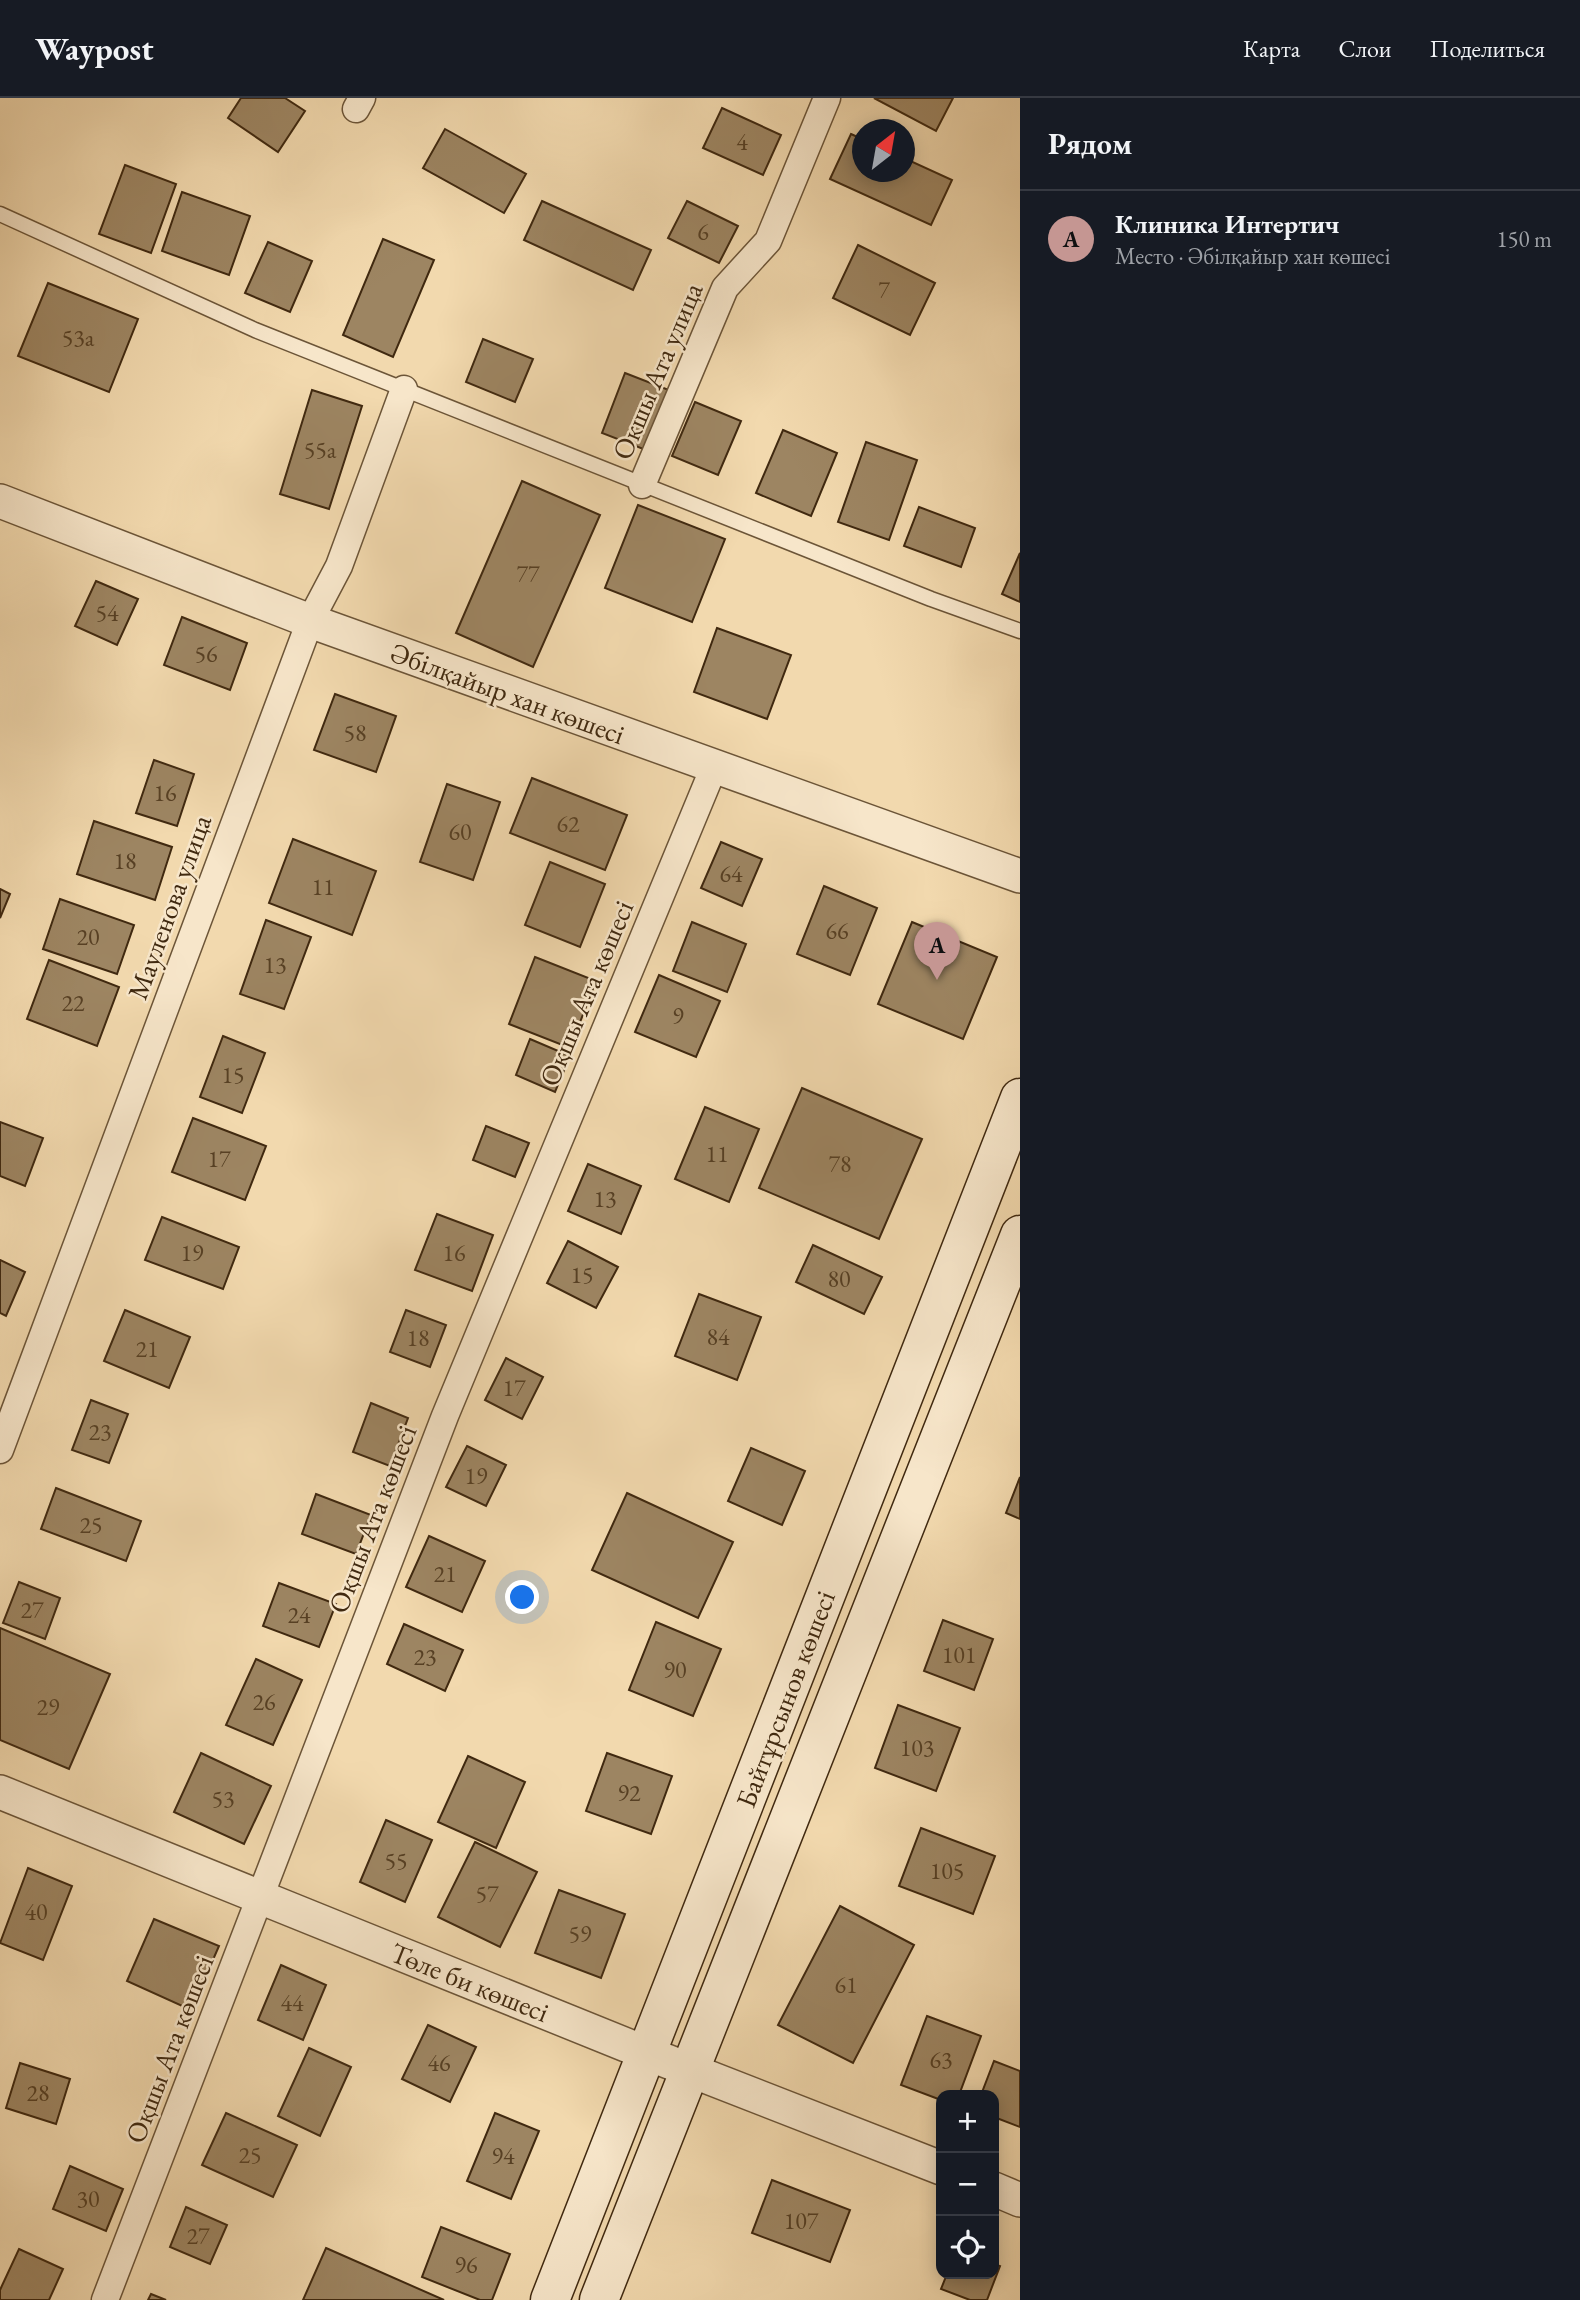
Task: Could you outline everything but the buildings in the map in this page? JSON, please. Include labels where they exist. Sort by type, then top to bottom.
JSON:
[{"type":"main road","name":"Байтұрсынов көшесі","points":[[550,2300],[1020,1098]]},
{"type":"main road","name":"Байтұрсынов көшесі","points":[[599,2300],[1020,1235]]},
{"type":"street","name":"Окшы Ата улица","points":[[642,485],[725,288],[768,241],[827,98]]},
{"type":"street","name":"Мауленова улица","points":[[0,1450],[310,621],[339,566],[404,389]]},
{"type":"street","name":"Әбілқайыр хан көшесі","points":[[0,501],[310,621],[1020,876]]},
{"type":"street","name":"Оқшы Ата көшесі","points":[[105,2300],[262,1898],[445,1416],[714,767]]},
{"type":"street","name":"Төле би көшесі","points":[[0,1792],[646,2053],[936,2166]]},
{"type":"street","points":[[999,2191],[1020,2200]]},
{"type":"lane","points":[[0,214],[255,330],[931,599],[1020,631]]},
{"type":"place","name":"Клиника Интертич","points":[[937,980]]}]
